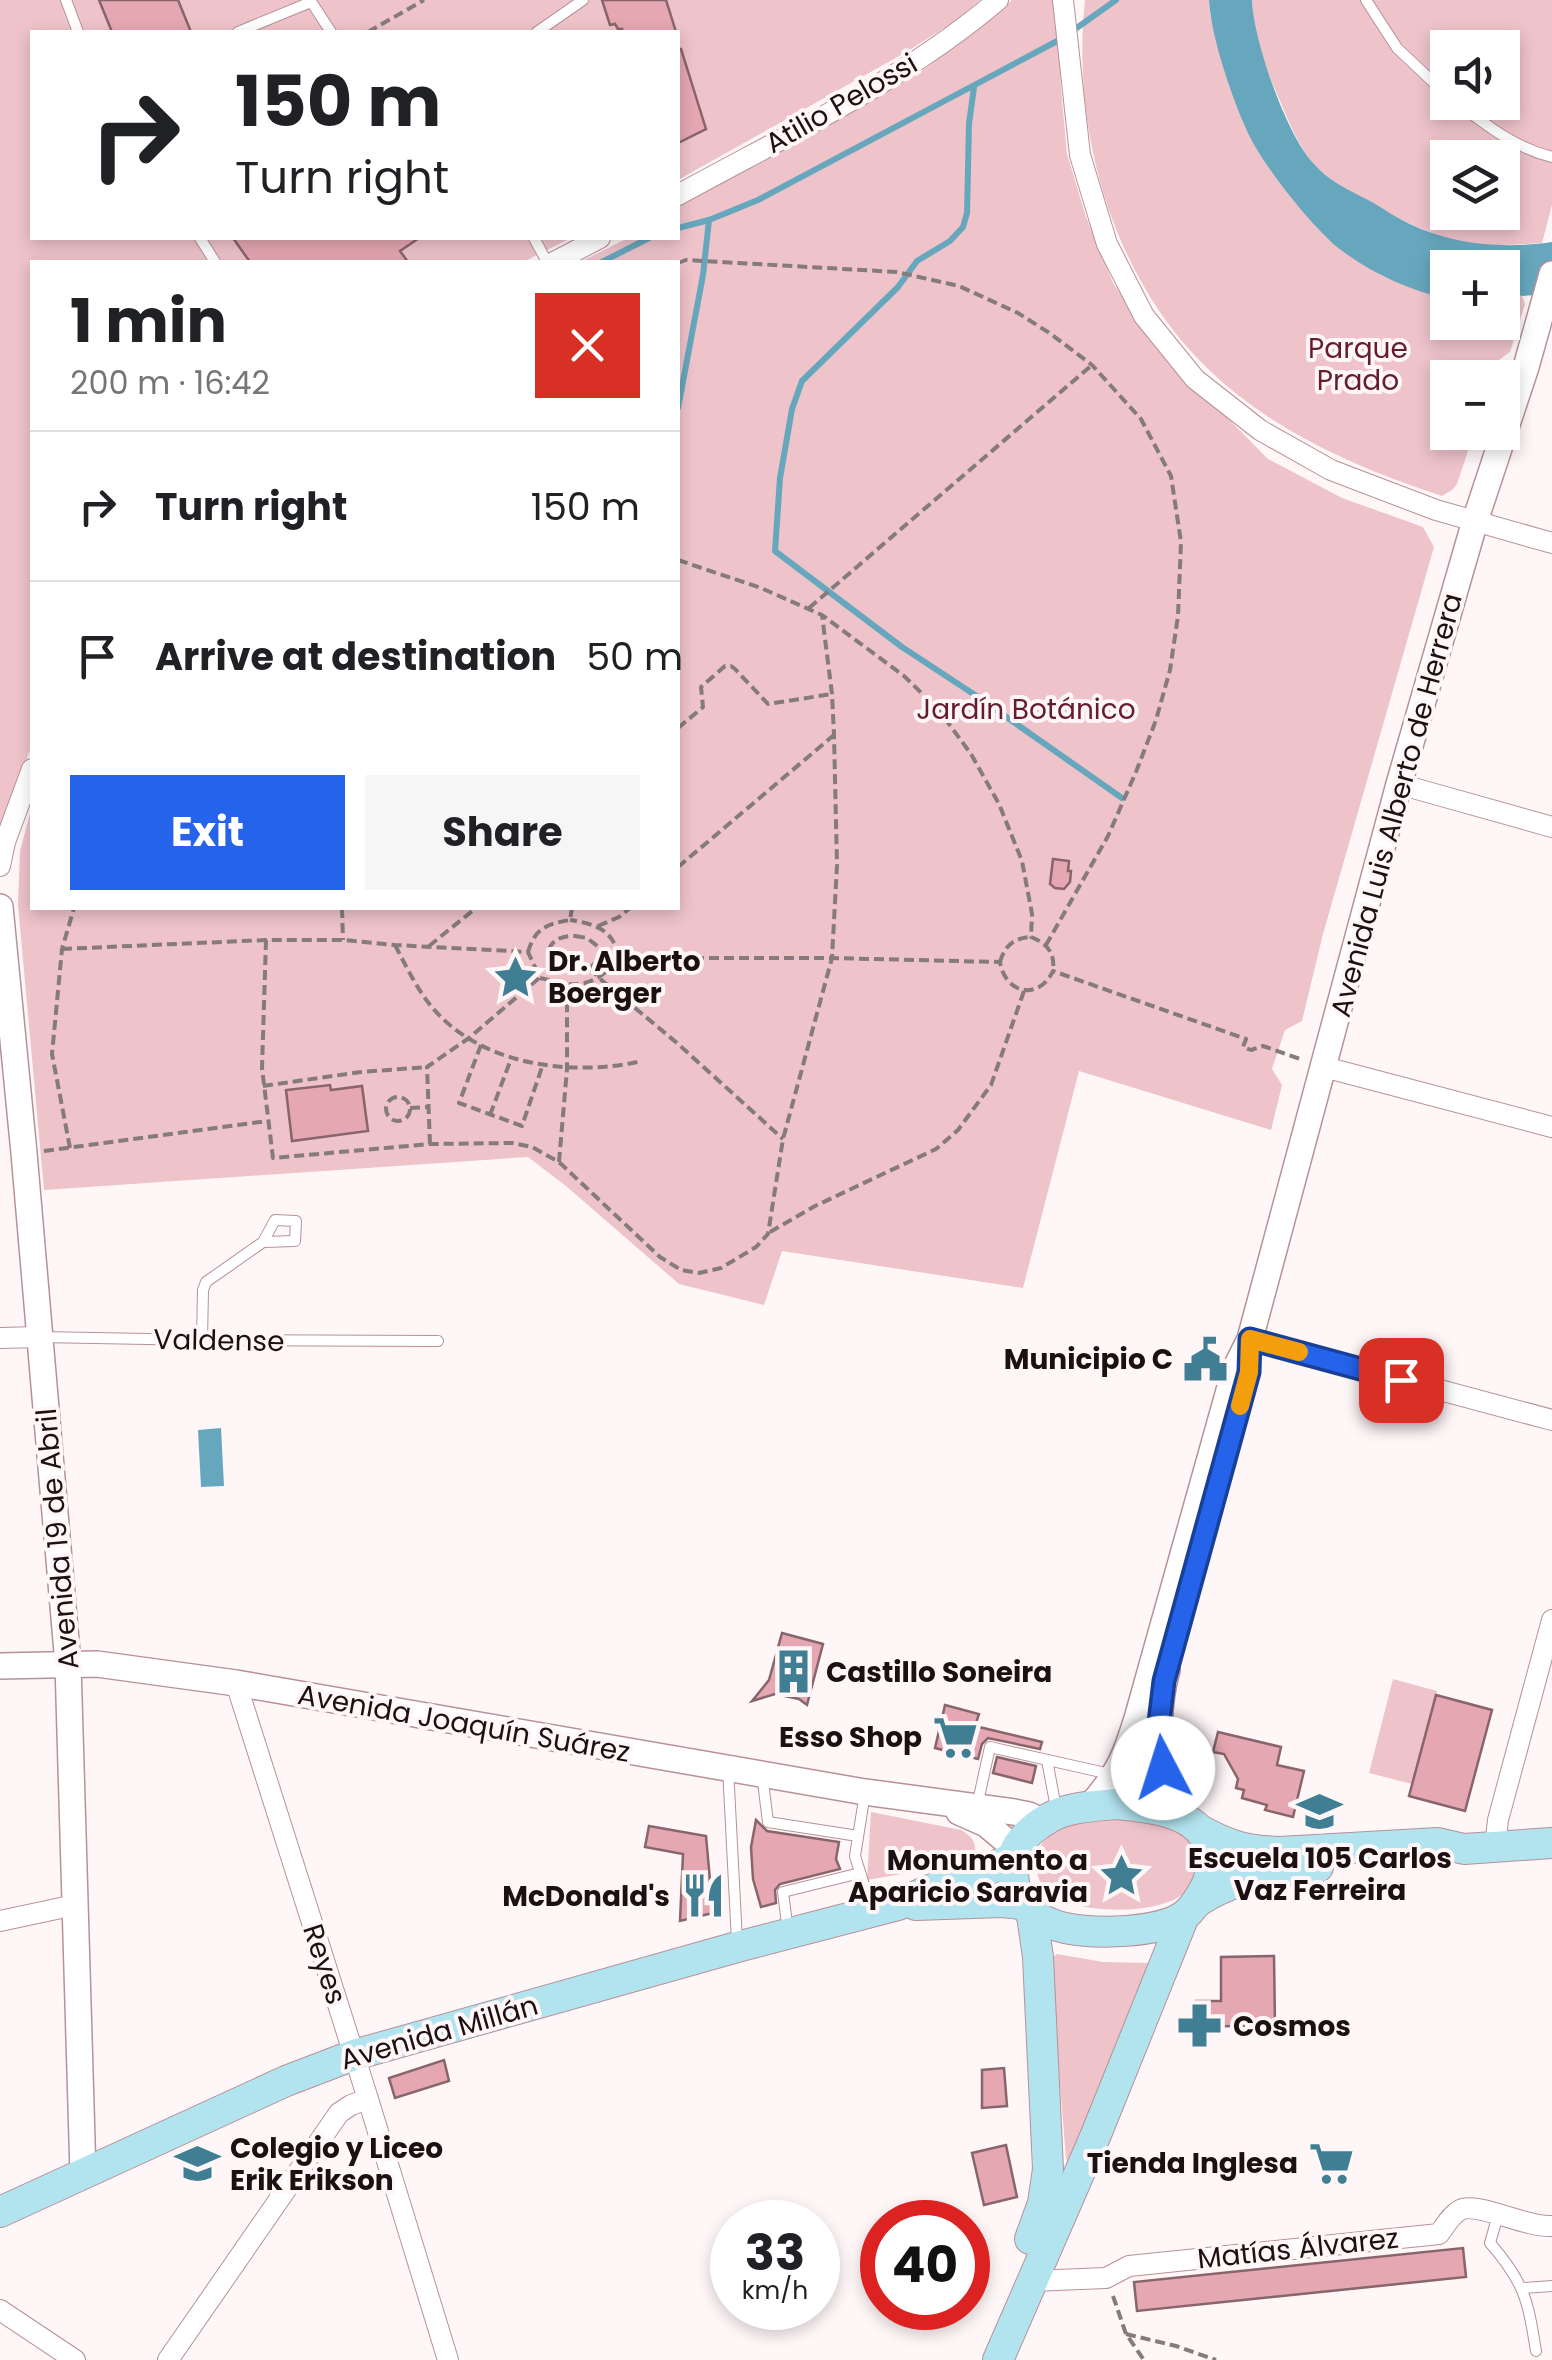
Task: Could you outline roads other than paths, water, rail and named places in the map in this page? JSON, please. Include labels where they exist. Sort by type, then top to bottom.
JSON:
[{"type":"main road","points":[[987,2360],[1043,2203],[1048,2169],[1038,1957],[1027,1910],[1013,1880],[1015,1853],[1033,1830],[1050,1818],[1117,1804],[1146,1806],[1190,1823],[1233,1847],[1256,1851],[1438,1842],[1464,1849],[1552,1843]]},
{"type":"main road","points":[[998,2360],[1189,1910],[1209,1880],[1210,1847],[1190,1823]]},
{"type":"main road","points":[[1027,1910],[1040,1920],[1065,1928],[1146,1929],[1189,1910],[1225,1886],[1298,1869],[1438,1860],[1464,1849]]},
{"type":"main road","name":"Avenida Millán","points":[[0,2212],[286,2081],[354,2054],[885,1908],[973,1877],[1015,1853]]},
{"type":"main road","name":"Avenida Millán","points":[[885,1908],[987,1902],[1027,1910]]},
{"type":"main road","points":[[1043,2059],[1056,2103],[1064,2168],[1078,2176]]},
{"type":"street","name":"Atilio Pelossi","points":[[680,194],[914,62],[998,0]]},
{"type":"street","points":[[1064,6],[1080,155],[1107,244],[1144,316],[1195,379],[1260,430],[1331,470],[1436,510],[1552,542]]},
{"type":"street","points":[[555,260],[596,240]]},
{"type":"street","name":"Avenida Luis Alberto de Herrera","points":[[1089,1807],[1116,1775],[1127,1752],[1234,1369],[1250,1339],[1474,521],[1552,274]]},
{"type":"street","points":[[0,866],[30,773]]},
{"type":"street","points":[[1399,784],[1552,827]]},
{"type":"street","name":"Avenida 19 de Abril","points":[[0,907],[68,1664],[84,2174]]},
{"type":"street","points":[[1324,1067],[1552,1127]]},
{"type":"street","name":"Valdense","points":[[0,1338],[40,1337]]},
{"type":"street","points":[[1250,1339],[1552,1420]]},
{"type":"street","name":"Avenida Luis Alberto de Herrera","points":[[1190,1823],[1163,1768],[1158,1731],[1160,1708],[1164,1681],[1249,1372],[1250,1339]]},
{"type":"street","points":[[1495,1847],[1498,1820],[1552,1620]]},
{"type":"street","name":"Avenida Joaquín Suárez","points":[[0,1666],[97,1664],[236,1682],[865,1792],[1050,1818]]},
{"type":"street","name":"Reyes","points":[[236,1682],[448,2360]]},
{"type":"street","name":"Avenida Joaquín Suárez","points":[[926,1800],[986,1824],[1015,1853]]},
{"type":"street","points":[[0,1921],[76,1905]]},
{"type":"street","points":[[168,2360],[340,2114],[352,2104],[368,2099]]},
{"type":"street","name":"Matías Álvarez","points":[[1032,2281],[1106,2278],[1129,2266],[1439,2234],[1464,2207],[1540,2227],[1552,2226]]},
{"type":"street","points":[[0,2310],[75,2360]]},
{"type":"lane","points":[[66,0],[77,30]]},
{"type":"lane","points":[[540,30],[583,0]]},
{"type":"lane","points":[[1366,0],[1397,48],[1430,78]]},
{"type":"lane","points":[[243,30],[310,1],[330,30]]},
{"type":"lane","points":[[1481,120],[1532,152],[1552,157]]},
{"type":"lane","points":[[202,1340],[202,1290],[206,1282],[263,1242]]},
{"type":"lane","name":"Valdense","points":[[40,1337],[438,1341]]},
{"type":"lane","points":[[976,1806],[990,1748],[1116,1775]]},
{"type":"lane","points":[[1047,1760],[1050,1818]]},
{"type":"lane","points":[[728,1768],[737,1947]]},
{"type":"lane","points":[[762,1774],[768,1822],[858,1836]]},
{"type":"lane","points":[[865,1792],[855,1856],[860,1873],[885,1908]]},
{"type":"lane","points":[[788,1934],[783,1892],[860,1873]]},
{"type":"lane","points":[[1498,2215],[1490,2243],[1523,2288],[1536,2351]]},
{"type":"lane","points":[[1523,2288],[1552,2286]]},
{"type":"water","points":[[1209,0],[1252,0],[1258,38],[1282,109],[1303,149],[1325,175],[1405,222],[1444,237],[1498,245],[1552,242],[1552,294],[1520,295],[1520,250],[1430,250],[1430,294],[1389,279],[1337,247],[1290,196],[1251,139],[1224,71]]},
{"type":"water","points":[[221,1428],[224,1486],[201,1487],[198,1430]]},
{"type":"waterway","points":[[1071,32],[1116,0]]},
{"type":"waterway","points":[[680,227],[758,200],[1061,39]]},
{"type":"waterway","points":[[974,87],[963,227],[950,241],[917,261],[898,287],[802,381],[792,409],[780,478],[775,551],[902,647],[1122,798]]},
{"type":"waterway","points":[[680,397],[709,220]]},
{"type":"waterway","points":[[606,260],[645,240]]},
{"type":"place","name":"Dr. Alberto Boerger","points":[[515,977]]},
{"type":"place","name":"Municipio C","points":[[1206,1359]]},
{"type":"place","name":"Castillo Soneira","points":[[793,1672]]},
{"type":"place","name":"Esso Shop","points":[[955,1737]]},
{"type":"place","name":"Escuela 105 Carlos Vaz Ferreira","points":[[1320,1812]]},
{"type":"place","name":"Monumento a Aparicio Saravia","points":[[1121,1876]]},
{"type":"place","name":"McDonald's","points":[[703,1896]]},
{"type":"place","name":"Cosmos","points":[[1200,2026]]},
{"type":"place","name":"Tienda Inglesa","points":[[1331,2163]]},
{"type":"place","name":"Colegio y Liceo Erik Erikson","points":[[197,2164]]},
{"type":"park label","name":"Parque Prado","points":[[1358,364]]},
{"type":"park label","name":"Jardín Botánico","points":[[1026,709]]}]
